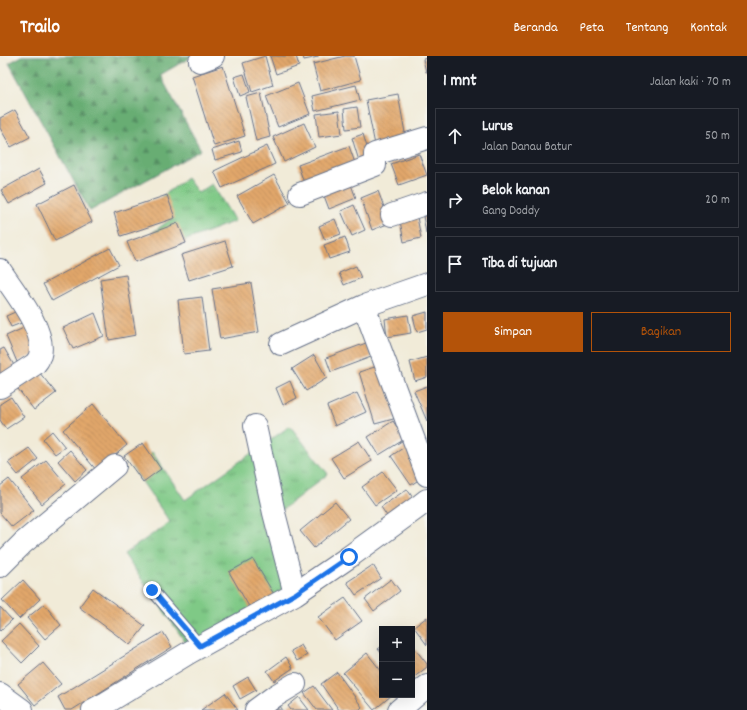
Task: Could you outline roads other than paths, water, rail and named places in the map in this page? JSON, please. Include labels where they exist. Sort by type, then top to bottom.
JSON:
[{"type":"street","points":[[300,194],[375,165],[375,154],[427,138]]},
{"type":"street","points":[[392,215],[427,203]]},
{"type":"street","points":[[0,270],[33,320],[39,335],[42,351],[35,364],[0,387]]},
{"type":"street","points":[[281,344],[364,306],[427,284]]},
{"type":"street","points":[[364,306],[427,475]]},
{"type":"street","points":[[255,426],[274,513],[295,594]]},
{"type":"street","points":[[0,566],[23,543],[115,466]]},
{"type":"street","points":[[93,710],[200,646],[295,594],[424,509]]},
{"type":"street","points":[[256,710],[295,684]]},
{"type":"street","points":[[399,710],[427,686]]},
{"type":"street","points":[[0,694],[22,710]]},
{"type":"lane","points":[[152,590],[200,646]]}]
